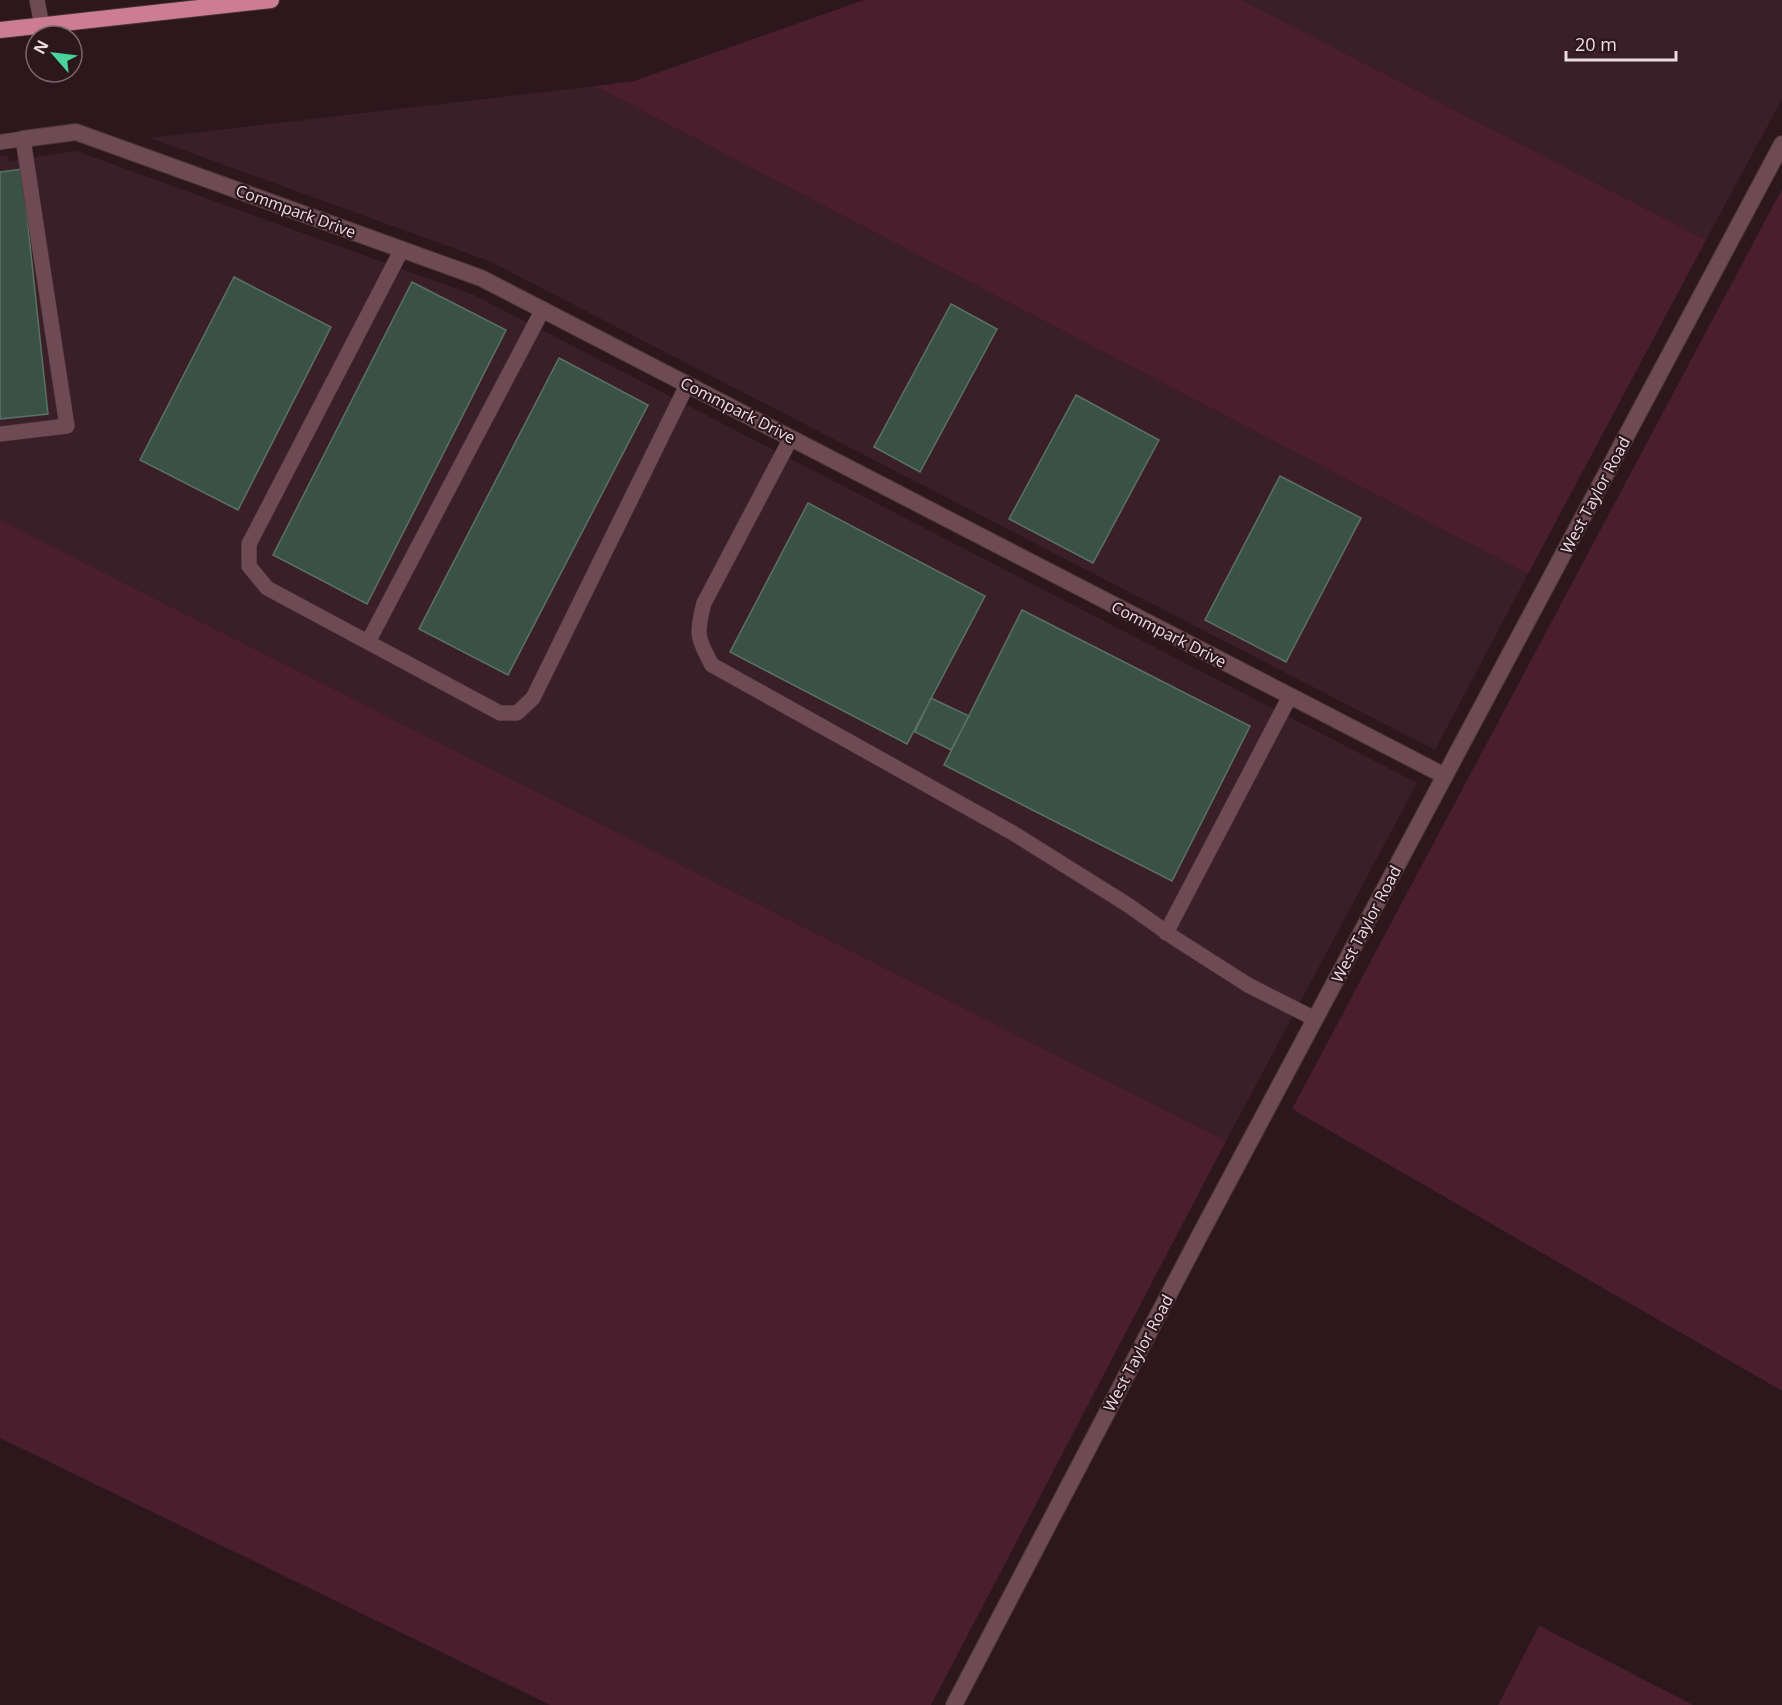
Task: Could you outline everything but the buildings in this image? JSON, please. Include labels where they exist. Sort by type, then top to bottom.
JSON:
[{"type":"highway","points":[[60,24],[271,0]]},
{"type":"highway","points":[[0,30],[24,28]]},
{"type":"street","name":"Commpark Drive","points":[[23,139],[76,132],[481,278],[1445,776]]},
{"type":"street","name":"West Taylor Road","points":[[954,1705],[1315,1019],[1782,144]]},
{"type":"lane","points":[[37,0],[42,24]]},
{"type":"lane","points":[[0,434],[67,426],[23,139]]},
{"type":"lane","name":"Commpark Drive","points":[[0,142],[23,139]]},
{"type":"lane","points":[[402,249],[249,544],[249,566],[267,588],[500,713],[517,713],[533,699],[687,385]]},
{"type":"lane","points":[[368,642],[543,309]]},
{"type":"lane","points":[[791,438],[704,603],[698,628],[702,648],[712,665],[1013,833],[1128,905],[1166,933],[1248,985],[1315,1019]]},
{"type":"lane","points":[[1166,933],[1290,696]]},
{"type":"shaded area","points":[[864,0],[1242,0],[1706,240],[1528,574],[595,86],[634,81]]},
{"type":"shaded area","points":[[1242,0],[1782,0],[1782,99],[1706,240]]},
{"type":"shaded area","points":[[595,86],[1528,574],[1435,750],[489,261],[150,138]]},
{"type":"shaded area","points":[[76,151],[474,295],[1417,783],[1226,1141],[0,520],[0,156],[7,155],[9,161]]},
{"type":"shaded area","points":[[1782,189],[1782,1391],[1292,1109]]},
{"type":"shaded area","points":[[0,520],[1226,1141],[931,1705],[550,1705],[0,1438]]},
{"type":"shaded area","points":[[1540,1626],[1693,1705],[1498,1705]]}]
